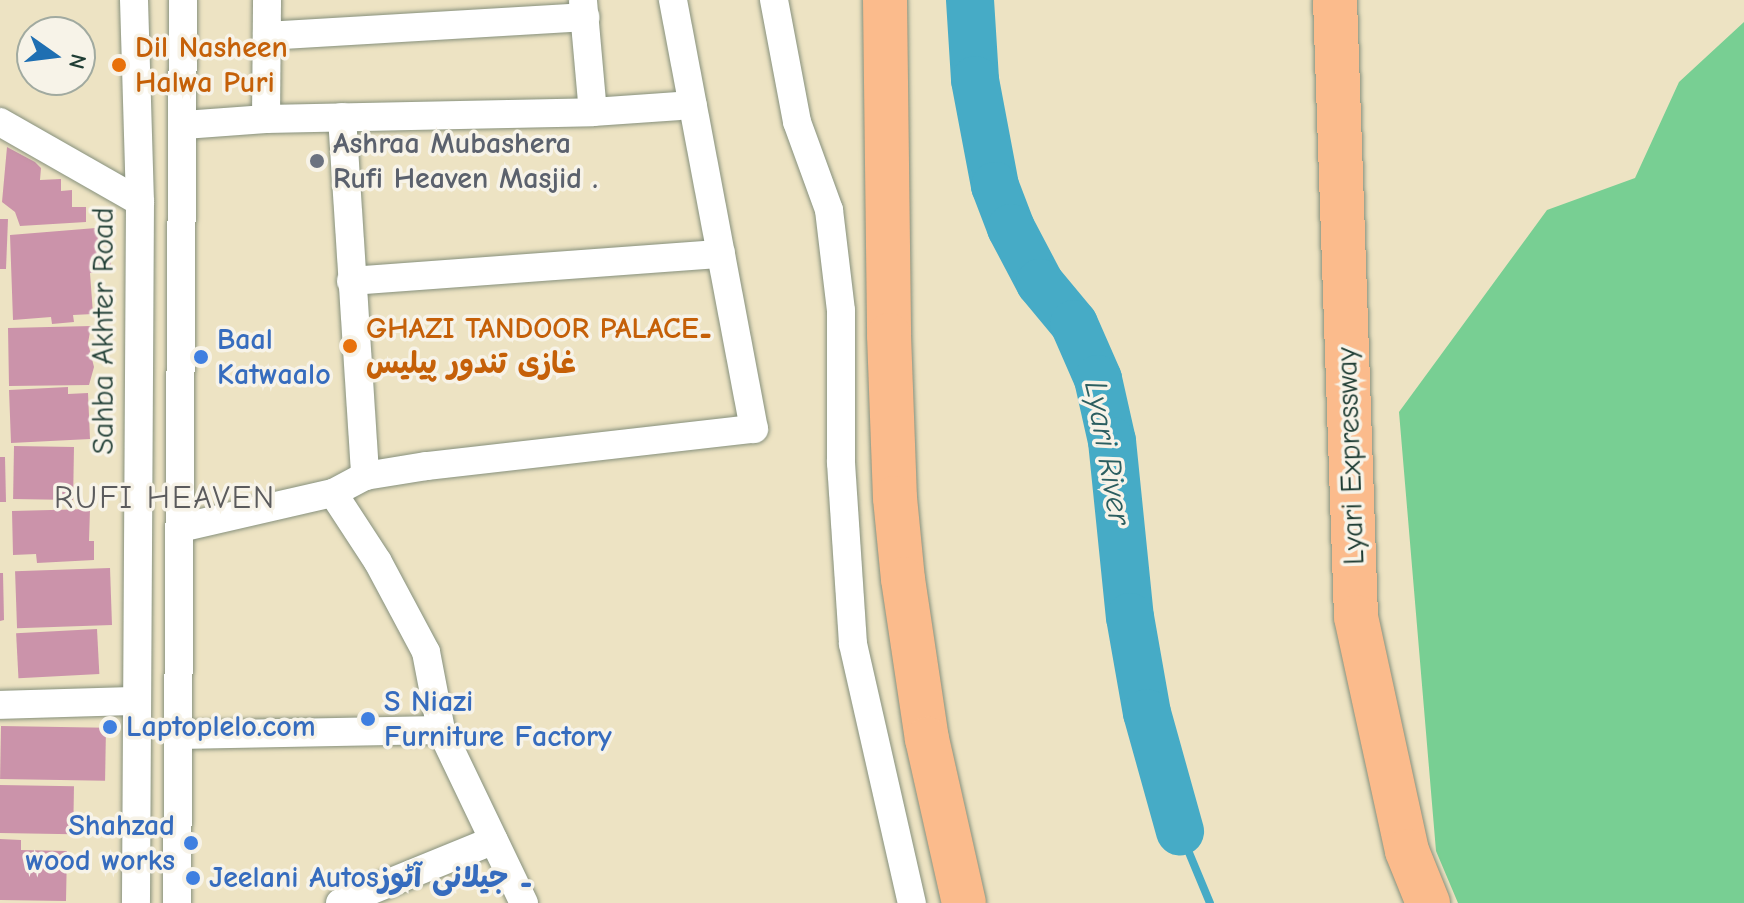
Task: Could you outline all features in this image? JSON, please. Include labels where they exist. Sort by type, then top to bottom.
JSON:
[{"type":"highway","points":[[885,0],[889,335],[895,498],[914,660],[943,818],[964,903]]},
{"type":"highway","name":"Lyari Expressway","points":[[1335,0],[1356,617],[1407,851],[1428,903]]},
{"type":"street","name":"Sahba Akhter Road","points":[[134,0],[140,202],[136,903]]},
{"type":"street","points":[[177,903],[183,0]]},
{"type":"street","points":[[266,119],[267,0]]},
{"type":"street","points":[[180,528],[333,493],[365,476],[427,466],[754,429],[673,0]]},
{"type":"street","points":[[774,0],[797,122],[829,210],[841,311],[841,463],[853,644],[912,903]]},
{"type":"street","points":[[267,36],[584,8],[593,112]]},
{"type":"street","points":[[184,125],[266,119],[593,112],[693,105]]},
{"type":"street","points":[[342,117],[365,476]]},
{"type":"street","points":[[0,122],[140,202]]},
{"type":"street","points":[[351,281],[721,254]]},
{"type":"street","points":[[333,493],[378,562],[426,652],[441,730],[524,903]]},
{"type":"street","points":[[0,705],[135,701]]},
{"type":"street","points":[[179,735],[441,730]]},
{"type":"street","points":[[340,903],[494,840]]},
{"type":"green space","points":[[1744,22],[1744,903],[1458,903],[1436,851],[1399,412],[1547,210],[1635,178],[1679,82]]},
{"type":"building","points":[[7,147],[41,168],[40,180],[61,179],[61,191],[72,190],[72,207],[86,207],[86,222],[20,226],[15,212],[2,202]]},
{"type":"building","points":[[0,219],[8,219],[6,269],[0,269]]},
{"type":"building","points":[[96,228],[102,249],[110,248],[111,271],[90,273],[93,314],[73,315],[74,322],[52,324],[51,317],[13,320],[10,235]]},
{"type":"building","points":[[91,326],[88,343],[94,367],[89,385],[9,386],[8,328]]},
{"type":"building","points":[[68,387],[68,394],[88,393],[90,439],[11,443],[9,390]]},
{"type":"building","points":[[14,446],[74,447],[73,500],[13,499]]},
{"type":"building","points":[[0,457],[5,457],[6,502],[0,502]]},
{"type":"building","points":[[90,509],[89,541],[94,541],[94,560],[37,563],[36,554],[13,555],[12,511]]},
{"type":"building","points":[[110,568],[112,625],[17,628],[15,571]]},
{"type":"building","points":[[0,573],[3,573],[4,620],[0,621]]},
{"type":"building","points":[[97,629],[99,674],[18,678],[16,633]]},
{"type":"building","points":[[1,726],[106,728],[105,781],[0,779]]},
{"type":"building","points":[[0,785],[74,786],[73,834],[0,833]]},
{"type":"building","points":[[0,839],[21,840],[21,850],[67,851],[66,901],[0,900]]},
{"type":"waterway","name":"Lyari River","points":[[970,0],[975,80],[995,186],[1011,228],[1040,283],[1074,324],[1098,379],[1112,441],[1130,617],[1147,713],[1180,831]]},
{"type":"waterway","points":[[1180,831],[1210,903]]},
{"type":"place","name":"Dil Nasheen Halwa Puri","points":[[119,65]]},
{"type":"place","name":"Ashraa Mubashera Rufi Heaven Masjid .","points":[[317,161]]},
{"type":"place","name":"GHAZI TANDOOR PALACE۔ غازی تندور پیلیس","points":[[350,346]]},
{"type":"place","name":"Baal Katwaalo","points":[[201,357]]},
{"type":"place","name":"S Niazi Furniture Factory","points":[[368,719]]},
{"type":"place","name":"Laptoplelo.com","points":[[110,727]]},
{"type":"place","name":"Shahzad wood works","points":[[191,843]]},
{"type":"place","name":"Jeelani Autos۔ جیلانی آٹوز","points":[[193,878]]},
{"type":"district","name":"RUFI HEAVEN","points":[[165,498]]}]
